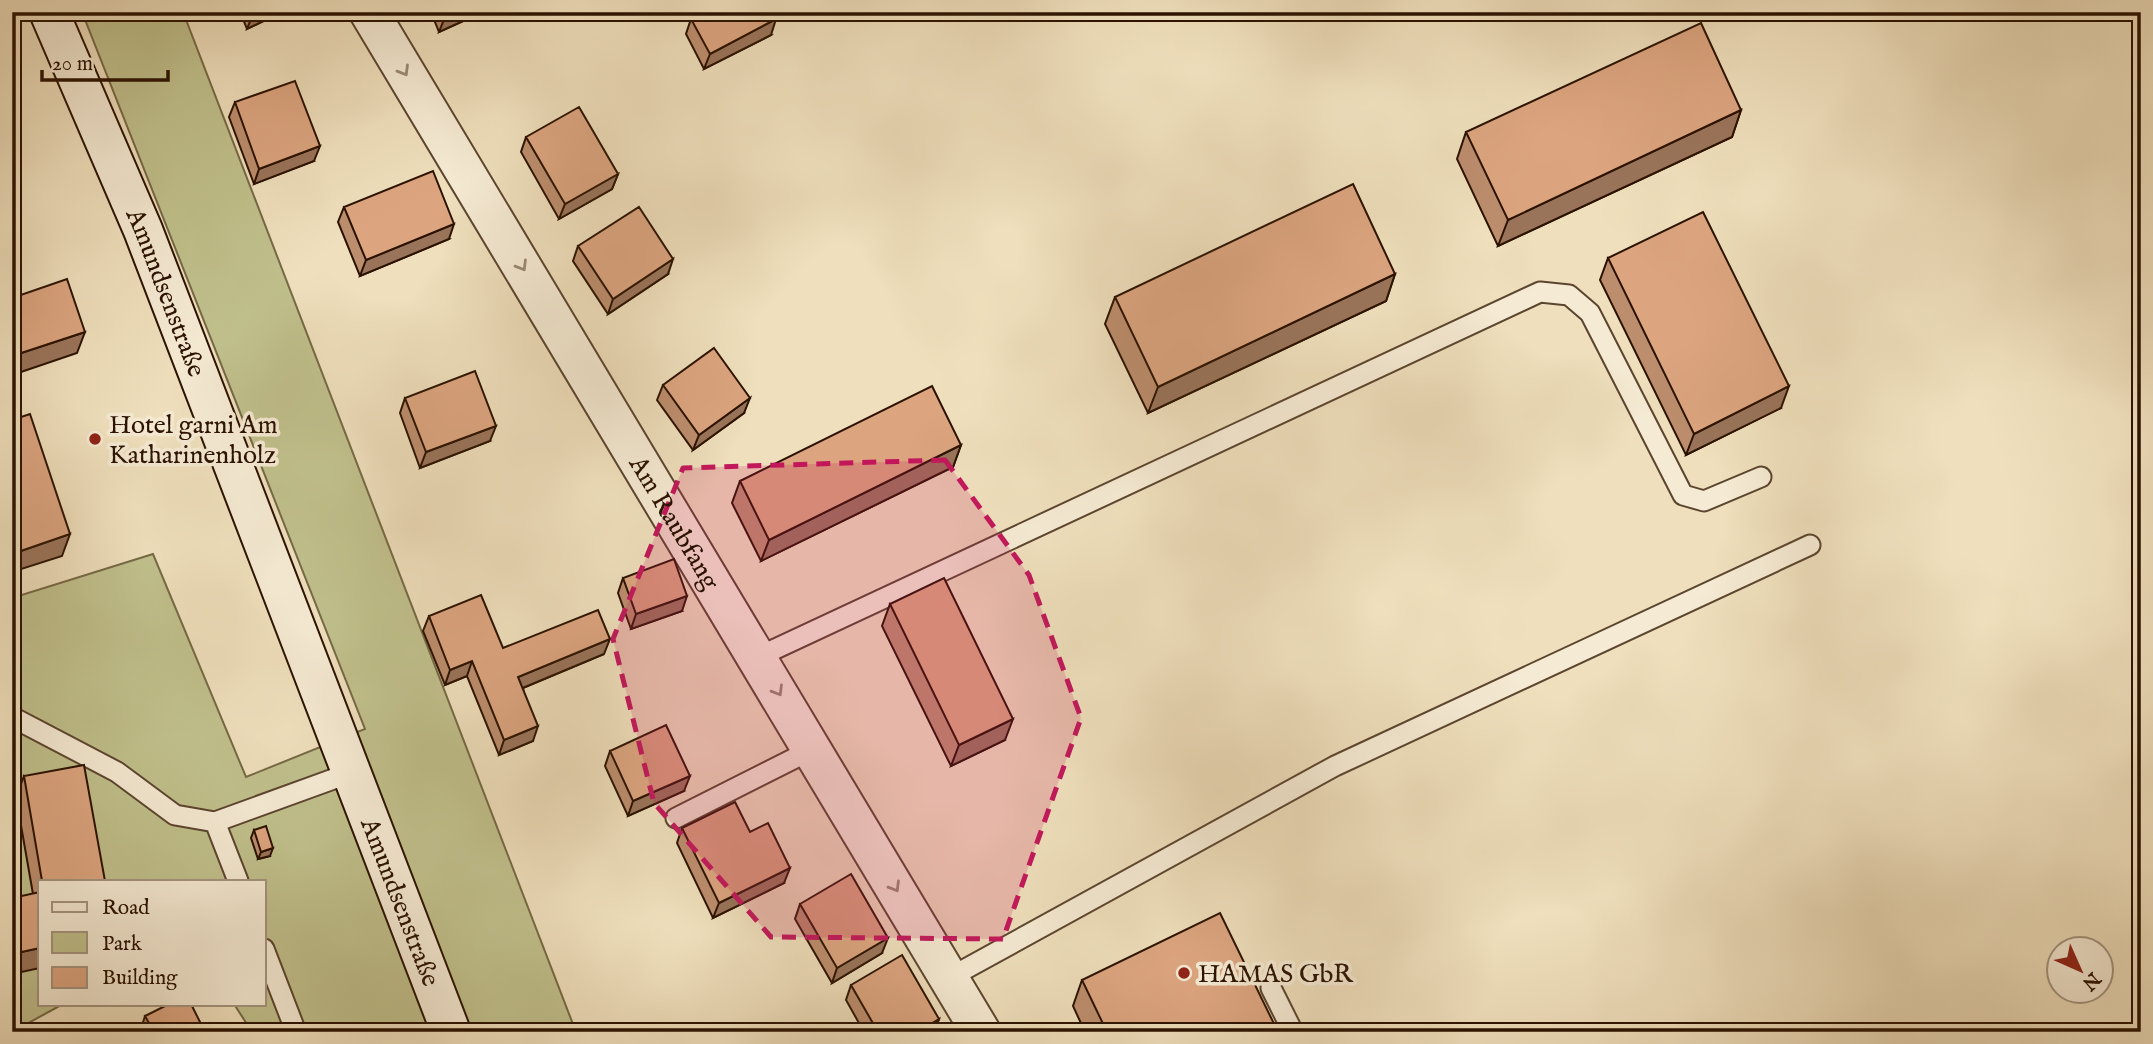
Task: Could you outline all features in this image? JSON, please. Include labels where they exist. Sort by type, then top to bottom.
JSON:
[{"type":"street","name":"Amundsenstraße","points":[[49,12],[143,230],[451,1032]]},
{"type":"street","name":"Am Raubfang","points":[[369,12],[981,1032]]},
{"type":"lane","points":[[758,657],[1540,292],[1569,295],[1590,313],[1683,495],[1704,501],[1761,477]]},
{"type":"lane","points":[[949,978],[1335,766],[1810,545]]},
{"type":"lane","points":[[12,717],[117,772],[175,815],[215,822],[350,773]]},
{"type":"lane","points":[[676,818],[813,749]]},
{"type":"lane","points":[[215,822],[238,880]]},
{"type":"lane","points":[[266,954],[296,1032]]},
{"type":"lane","points":[[1271,988],[1293,1032]]},
{"type":"highlighted area","points":[[945,460],[1029,575],[1081,718],[1003,939],[771,937],[654,803],[613,639],[683,468]]},
{"type":"green space","points":[[82,12],[183,12],[576,1032],[252,1032],[235,1006],[266,1006],[266,880],[38,880],[38,1006],[59,1006],[12,1032],[12,598],[153,554],[246,777],[365,729]]},
{"type":"building","points":[[704,12],[772,12],[776,19],[710,54],[691,19]]},
{"type":"building","points":[[1701,23],[1741,110],[1508,220],[1466,132]]},
{"type":"building","points":[[295,81],[320,146],[259,169],[235,102]]},
{"type":"building","points":[[579,107],[618,174],[565,204],[526,137]]},
{"type":"building","points":[[433,171],[454,224],[366,260],[344,207]]},
{"type":"building","points":[[1353,184],[1395,274],[1158,387],[1115,297]]},
{"type":"building","points":[[639,207],[673,259],[613,299],[578,246]]},
{"type":"building","points":[[1703,212],[1789,386],[1694,434],[1608,258]]},
{"type":"building","points":[[67,279],[85,332],[12,356],[12,298]]},
{"type":"building","points":[[714,348],[750,398],[699,435],[663,385]]},
{"type":"building","points":[[475,371],[496,426],[426,452],[405,398]]},
{"type":"building","points":[[932,386],[961,445],[769,540],[740,481]]},
{"type":"building","points":[[30,414],[70,534],[12,554],[12,420]]},
{"type":"building","points":[[674,559],[687,596],[636,614],[623,578]]},
{"type":"building","points":[[944,578],[1013,719],[959,745],[890,604]]},
{"type":"building","points":[[481,595],[503,648],[598,610],[610,639],[518,677],[538,726],[504,740],[472,661],[450,670],[429,616]]},
{"type":"building","points":[[666,725],[690,776],[633,801],[610,751]]},
{"type":"building","points":[[84,765],[105,880],[42,880],[24,776]]},
{"type":"building","points":[[735,802],[750,832],[768,823],[790,868],[719,903],[682,828]]},
{"type":"building","points":[[266,826],[273,848],[261,852],[254,830]]},
{"type":"building","points":[[851,874],[888,938],[837,968],[800,904]]},
{"type":"building","points":[[38,892],[38,948],[12,954],[12,898]]},
{"type":"building","name":"HAMAS GbR","points":[[1220,913],[1278,1032],[1107,1032],[1082,980]]},
{"type":"building","points":[[902,955],[939,1019],[917,1032],[878,1032],[851,985]]},
{"type":"building","points":[[165,1006],[192,1006],[205,1032],[154,1032],[145,1016]]},
{"type":"place","name":"Hotel garni Am Katharinenholz","points":[[95,439]]},
{"type":"place","name":"HAMAS GbR","points":[[1184,973]]}]
